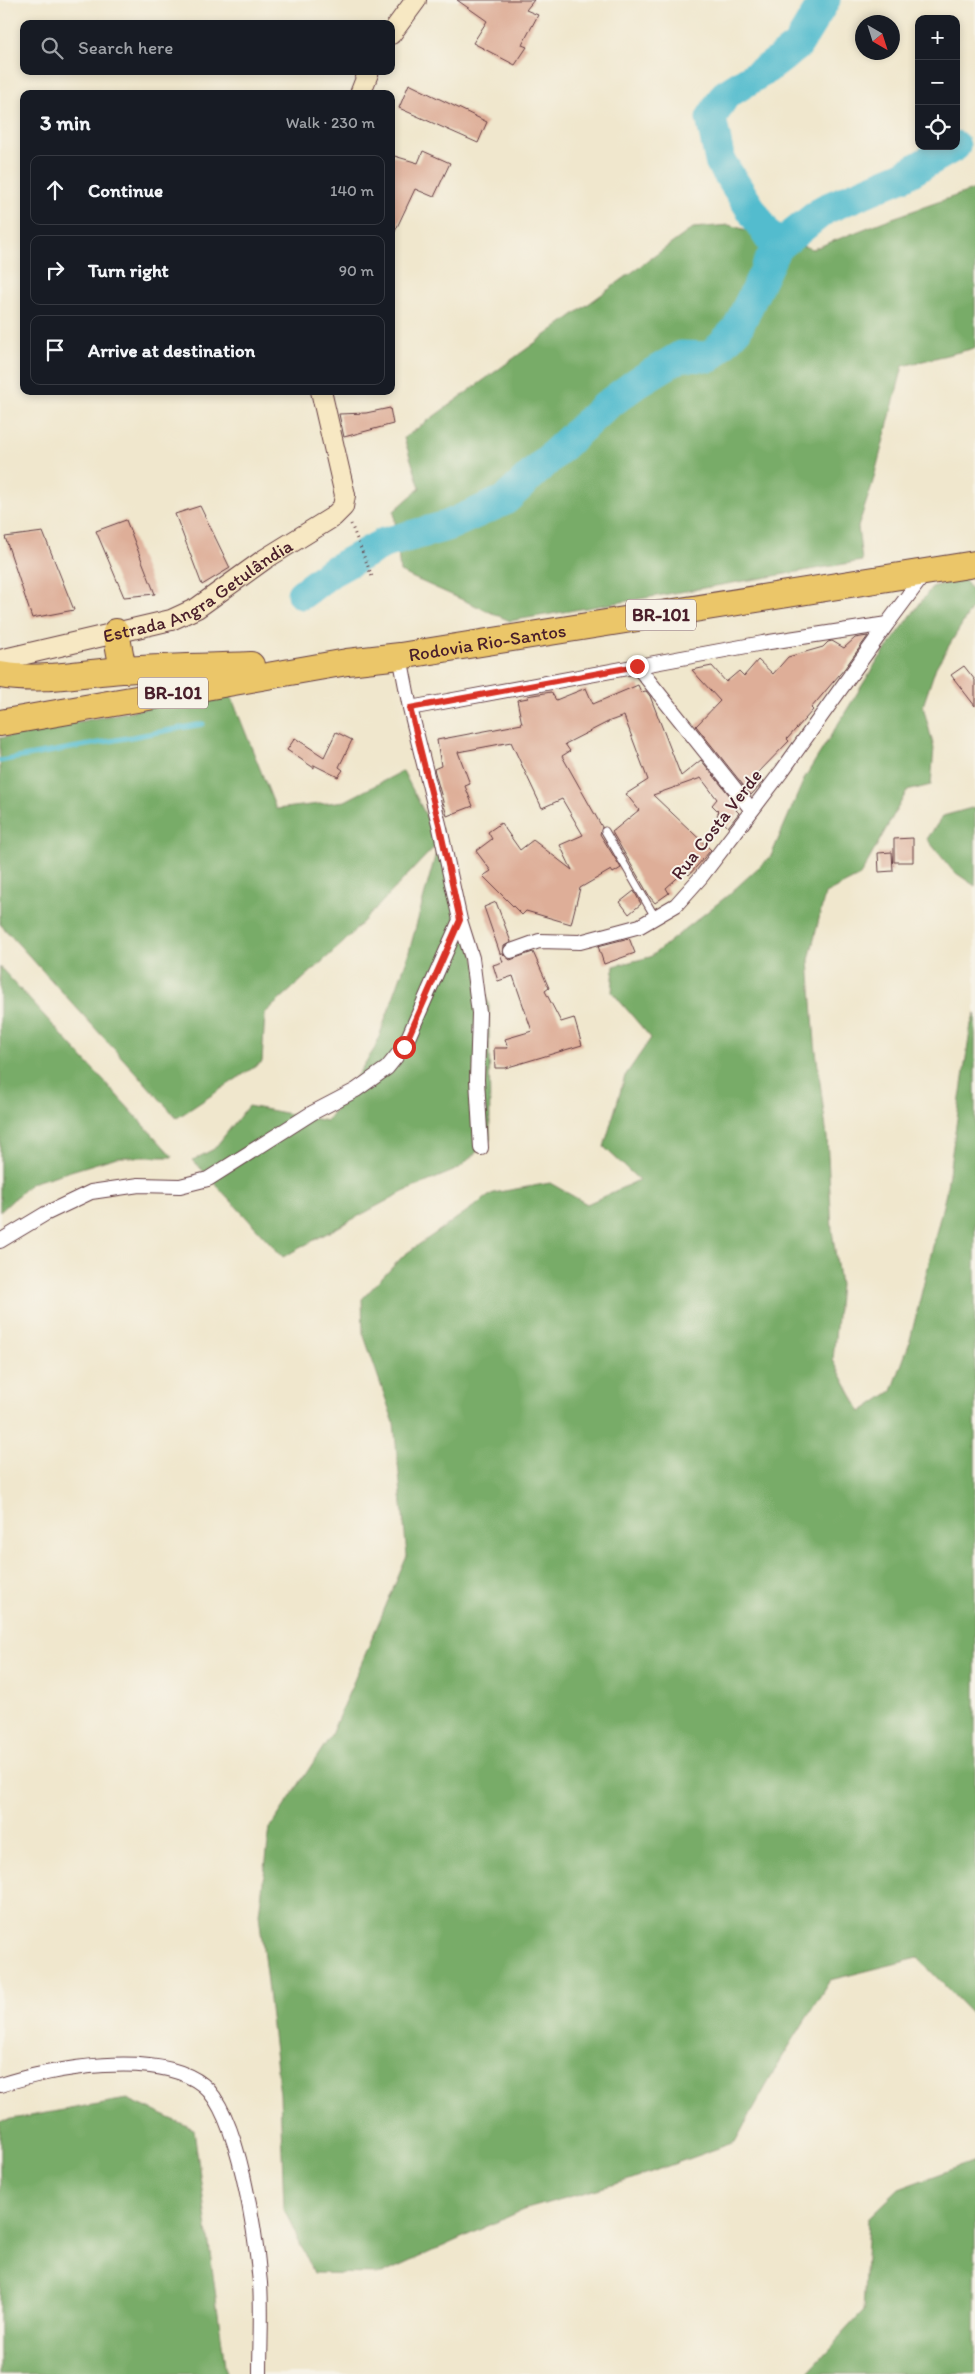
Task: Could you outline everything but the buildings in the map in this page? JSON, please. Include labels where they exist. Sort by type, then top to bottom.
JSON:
[{"type":"highway","name":"Rodovia Rio-Santos","points":[[0,723],[347,662],[400,656],[975,564]]},
{"type":"highway","points":[[116,632],[123,670]]},
{"type":"highway","points":[[0,675],[12,677],[50,676],[123,670],[347,662]]},
{"type":"street","points":[[395,29],[416,0]]},
{"type":"street","points":[[362,90],[367,75]]},
{"type":"street","name":"Estrada Angra Getulândia","points":[[0,660],[171,620],[197,608],[265,558],[333,517],[343,507],[345,495],[322,395]]},
{"type":"street","name":"Rua Costa Verde","points":[[511,951],[539,941],[580,942],[640,926],[676,906],[701,877],[782,770],[926,572]]},
{"type":"street","points":[[410,708],[763,643],[887,624]]},
{"type":"street","points":[[400,656],[410,708],[440,828],[460,920],[472,958],[479,1013],[477,1080],[481,1148]]},
{"type":"street","points":[[637,666],[750,810]]},
{"type":"street","points":[[0,1241],[45,1214],[91,1192],[139,1185],[180,1186],[208,1179],[312,1113],[356,1090],[387,1068],[404,1047],[460,920]]},
{"type":"street","points":[[0,2085],[24,2077],[107,2065],[157,2066],[184,2074],[203,2085],[218,2102],[228,2122],[244,2186],[260,2284],[260,2374]]},
{"type":"lane","points":[[605,830],[656,917]]},
{"type":"path","points":[[356,536],[373,579]]},
{"type":"green space","points":[[975,189],[975,348],[903,366],[872,485],[858,527],[862,561],[510,621],[400,572],[394,511],[420,488],[404,438],[693,228],[729,225],[813,249],[884,221]]},
{"type":"green space","points":[[964,578],[975,596],[975,603],[936,667],[923,706],[934,748],[931,785],[907,791],[860,876],[825,894],[809,960],[815,1043],[827,1137],[832,1230],[840,1285],[833,1360],[861,1412],[892,1391],[909,1344],[946,1193],[971,1024],[975,1014],[975,2017],[918,1958],[830,1980],[780,2061],[735,2142],[629,2180],[523,2210],[382,2274],[314,2273],[284,2209],[280,2095],[259,1914],[270,1828],[330,1737],[407,1556],[394,1423],[363,1333],[362,1299],[404,1255],[493,1193],[550,1183],[587,1204],[639,1180],[604,1147],[625,1076],[651,1038],[612,992],[614,966],[650,957],[727,896],[771,856],[805,777],[876,663],[932,587]]},
{"type":"green space","points":[[229,691],[276,809],[345,801],[403,771],[439,841],[489,1006],[490,1140],[458,1169],[403,1192],[283,1257],[193,1160],[214,1149],[248,1106],[327,1121],[375,1048],[407,959],[439,842],[344,942],[265,1013],[262,1062],[177,1118],[0,924],[0,738]]},
{"type":"green space","points":[[975,807],[975,886],[953,871],[927,839],[943,816]]},
{"type":"green space","points":[[0,967],[173,1157],[117,1157],[31,1183],[0,1212]]},
{"type":"green space","points":[[127,2099],[194,2129],[226,2374],[0,2374],[0,2121]]},
{"type":"green space","points":[[975,2161],[975,2374],[806,2374],[863,2312],[868,2219],[899,2189]]},
{"type":"waterway","points":[[776,248],[720,161],[711,118],[725,95],[771,66],[797,46],[825,0]]},
{"type":"waterway","points":[[302,594],[331,572],[384,543],[447,526],[505,500],[603,408],[638,382],[681,356],[710,357],[737,329],[776,248],[825,209],[903,176],[948,150]]},
{"type":"waterway","points":[[0,761],[203,724]]},
{"type":"route","points":[[404,1047],[460,920],[440,828],[410,708],[637,666]]}]
